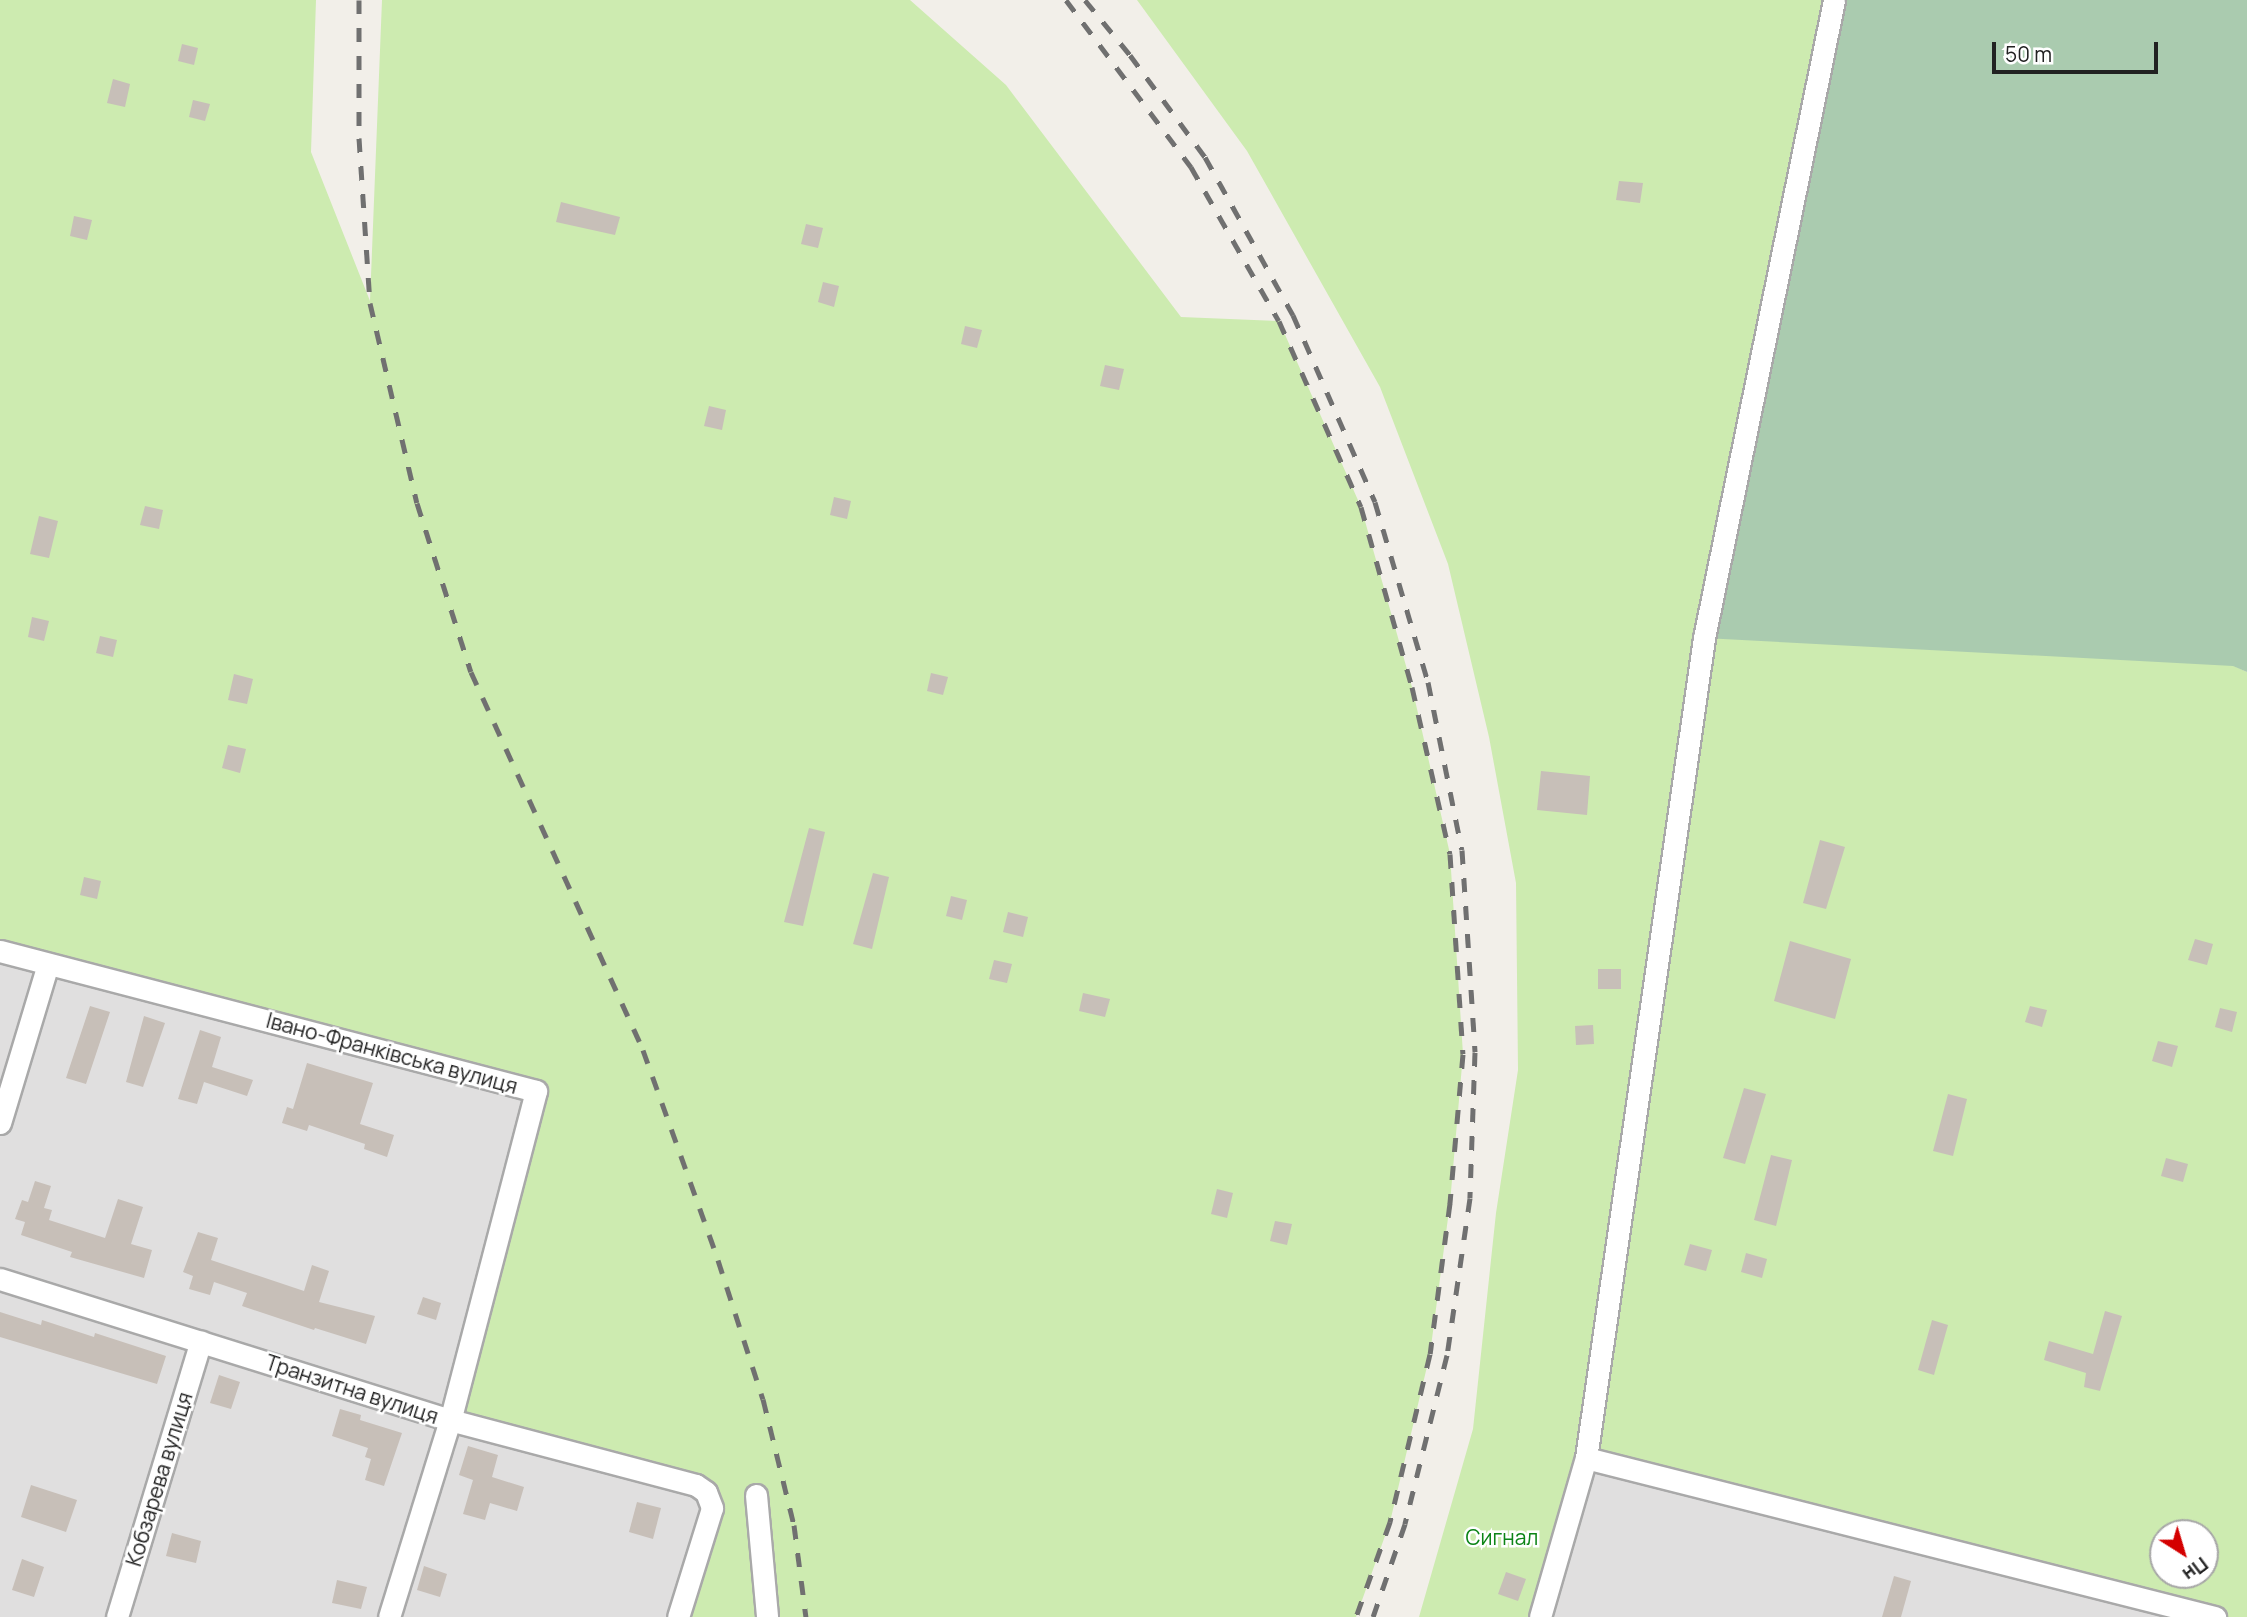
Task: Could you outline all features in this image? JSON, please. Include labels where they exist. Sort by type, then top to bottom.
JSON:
[{"type":"street","points":[[1540,1617],[1586,1458],[1704,638],[1834,0]]},
{"type":"street","name":"Івано-Франківська вулиця","points":[[0,951],[536,1091],[450,1420]]},
{"type":"street","points":[[0,1123],[48,964]]},
{"type":"street","name":"Транзитна вулиця","points":[[0,1279],[450,1420],[696,1485],[706,1492],[712,1508],[678,1617]]},
{"type":"street","name":"Кобзарева вулиця","points":[[117,1617],[201,1341]]},
{"type":"street","points":[[389,1617],[450,1420]]},
{"type":"street","points":[[1586,1458],[2131,1608],[2216,1617]]},
{"type":"street","points":[[756,1495],[767,1617]]},
{"type":"shaded area","points":[[0,951],[536,1091],[706,1492],[678,1617],[0,1617]]},
{"type":"shaded area","points":[[1586,1458],[2215,1617],[1540,1617]]},
{"type":"green space","points":[[0,0],[316,0],[311,152],[370,301],[382,0],[910,0],[1006,85],[1181,317],[1279,321],[1361,507],[1412,687],[1450,854],[1463,1054],[1450,1203],[1430,1354],[1390,1522],[1356,1617],[678,1617],[706,1492],[450,1420],[536,1091],[0,951]]},
{"type":"green space","name":"Сигнал","points":[[1137,0],[1834,0],[2234,666],[2247,672],[2247,1617],[2215,1617],[1586,1458],[1540,1617],[1419,1617],[1473,1429],[1496,1213],[1518,1070],[1516,883],[1489,737],[1448,564],[1380,387],[1247,151]]},
{"type":"green space","points":[[1834,0],[2247,0],[2247,672],[2233,666],[1704,638]]},
{"type":"building","points":[[182,44],[198,48],[194,65],[178,61]]},
{"type":"building","points":[[113,79],[130,84],[125,107],[107,103]]},
{"type":"building","points":[[193,100],[210,104],[205,121],[189,117]]},
{"type":"building","points":[[1619,181],[1643,183],[1640,203],[1616,200]]},
{"type":"building","points":[[561,202],[620,217],[615,235],[556,222]]},
{"type":"building","points":[[74,216],[92,220],[87,240],[70,236]]},
{"type":"building","points":[[806,224],[823,228],[818,248],[801,244]]},
{"type":"building","points":[[823,282],[839,286],[834,307],[818,302]]},
{"type":"building","points":[[965,326],[982,330],[977,348],[961,344]]},
{"type":"building","points":[[1105,365],[1124,369],[1119,390],[1100,386]]},
{"type":"building","points":[[709,406],[726,410],[722,430],[704,426]]},
{"type":"building","points":[[834,497],[851,501],[847,519],[830,515]]},
{"type":"building","points":[[145,506],[163,510],[159,529],[140,525]]},
{"type":"building","points":[[39,516],[58,521],[49,558],[30,554]]},
{"type":"building","points":[[32,617],[49,621],[44,641],[28,637]]},
{"type":"building","points":[[100,636],[117,640],[113,657],[96,653]]},
{"type":"building","points":[[931,673],[948,677],[943,695],[927,691]]},
{"type":"building","points":[[234,674],[253,679],[247,704],[228,700]]},
{"type":"building","points":[[228,745],[246,749],[240,773],[222,768]]},
{"type":"building","points":[[1541,771],[1590,776],[1587,815],[1537,810]]},
{"type":"building","points":[[809,828],[825,832],[803,926],[784,922]]},
{"type":"building","points":[[1820,840],[1845,847],[1826,909],[1803,903]]},
{"type":"building","points":[[873,873],[889,877],[872,949],[853,944]]},
{"type":"building","points":[[84,877],[101,881],[97,899],[80,895]]},
{"type":"building","points":[[951,896],[967,900],[962,920],[946,916]]},
{"type":"building","points":[[1008,912],[1028,917],[1023,937],[1003,932]]},
{"type":"building","points":[[2195,939],[2213,944],[2207,965],[2188,960]]},
{"type":"building","points":[[1790,941],[1851,959],[1835,1019],[1774,1001]]},
{"type":"building","points":[[994,960],[1012,964],[1007,983],[989,979]]},
{"type":"building","points":[[1598,969],[1621,969],[1621,989],[1598,989]]},
{"type":"building","points":[[1083,993],[1110,999],[1105,1017],[1079,1011]]},
{"type":"building","points":[[90,1006],[110,1012],[86,1084],[66,1078]]},
{"type":"building","points":[[2030,1006],[2047,1010],[2042,1027],[2025,1022]]},
{"type":"building","points":[[2220,1008],[2237,1012],[2232,1032],[2215,1027]]},
{"type":"building","points":[[144,1016],[165,1023],[143,1087],[126,1082]]},
{"type":"building","points":[[1593,1025],[1594,1044],[1576,1045],[1575,1026]]},
{"type":"building","points":[[200,1030],[221,1037],[212,1067],[253,1080],[247,1096],[204,1082],[197,1104],[178,1099]]},
{"type":"building","points":[[2158,1041],[2178,1046],[2172,1067],[2152,1061]]},
{"type":"building","points":[[307,1063],[373,1083],[360,1124],[394,1135],[387,1157],[364,1149],[365,1144],[309,1125],[307,1131],[282,1123],[287,1107],[293,1109]]},
{"type":"building","points":[[1744,1088],[1766,1094],[1745,1164],[1723,1158]]},
{"type":"building","points":[[1948,1094],[1967,1099],[1953,1156],[1933,1151]]},
{"type":"building","points":[[1771,1155],[1792,1160],[1776,1226],[1754,1220]]},
{"type":"building","points":[[2166,1158],[2188,1164],[2183,1182],[2161,1176]]},
{"type":"building","points":[[35,1181],[51,1186],[44,1208],[52,1210],[49,1220],[105,1238],[118,1199],[143,1207],[131,1244],[152,1250],[144,1278],[70,1257],[72,1252],[21,1235],[25,1222],[15,1219],[22,1200],[28,1202]]},
{"type":"building","points":[[1217,1189],[1233,1193],[1227,1218],[1211,1214]]},
{"type":"building","points":[[1275,1221],[1292,1224],[1287,1245],[1270,1241]]},
{"type":"building","points":[[198,1232],[218,1238],[211,1260],[304,1291],[312,1265],[329,1271],[319,1302],[375,1316],[366,1344],[242,1306],[247,1293],[214,1282],[210,1295],[189,1289],[193,1276],[183,1272]]},
{"type":"building","points":[[1690,1244],[1712,1250],[1706,1271],[1684,1265]]},
{"type":"building","points":[[1746,1253],[1767,1259],[1762,1278],[1741,1272]]},
{"type":"building","points":[[423,1297],[441,1303],[436,1320],[417,1314]]},
{"type":"building","points":[[2105,1311],[2122,1316],[2100,1391],[2084,1387],[2086,1373],[2044,1360],[2049,1341],[2093,1354]]},
{"type":"building","points":[[0,1312],[41,1325],[42,1320],[94,1337],[95,1333],[166,1356],[157,1384],[0,1337]]},
{"type":"building","points":[[1932,1320],[1948,1325],[1934,1375],[1918,1370]]},
{"type":"building","points":[[219,1375],[240,1382],[231,1409],[210,1403]]},
{"type":"building","points":[[340,1409],[361,1415],[360,1420],[402,1433],[384,1486],[365,1480],[371,1459],[365,1457],[368,1448],[332,1436]]},
{"type":"building","points":[[468,1446],[498,1455],[492,1477],[524,1487],[517,1511],[490,1503],[485,1520],[463,1514],[473,1480],[459,1475]]},
{"type":"building","points":[[31,1485],[77,1500],[66,1532],[21,1517]]},
{"type":"building","points":[[637,1502],[661,1508],[653,1539],[629,1532]]},
{"type":"building","points":[[172,1533],[201,1541],[196,1563],[166,1556]]},
{"type":"building","points":[[22,1559],[44,1567],[34,1597],[12,1590]]},
{"type":"building","points":[[424,1566],[447,1574],[440,1597],[417,1590]]},
{"type":"building","points":[[1506,1572],[1526,1579],[1518,1601],[1498,1594]]},
{"type":"building","points":[[1894,1576],[1911,1581],[1901,1617],[1882,1617]]},
{"type":"building","points":[[337,1580],[367,1587],[361,1609],[332,1603]]},
{"type":"railway","points":[[359,0],[359,138],[370,303],[417,503],[471,672],[643,1050],[718,1260],[763,1399],[794,1525],[806,1617]]},
{"type":"railway","points":[[1066,0],[1191,167],[1279,321],[1361,507],[1412,687],[1450,854],[1463,1054],[1450,1203],[1430,1354],[1390,1522],[1356,1617]]},
{"type":"railway","points":[[1085,0],[1130,55],[1205,157],[1293,315],[1375,502],[1428,682],[1462,850],[1475,1052],[1470,1198],[1447,1355],[1405,1524],[1373,1617]]}]
